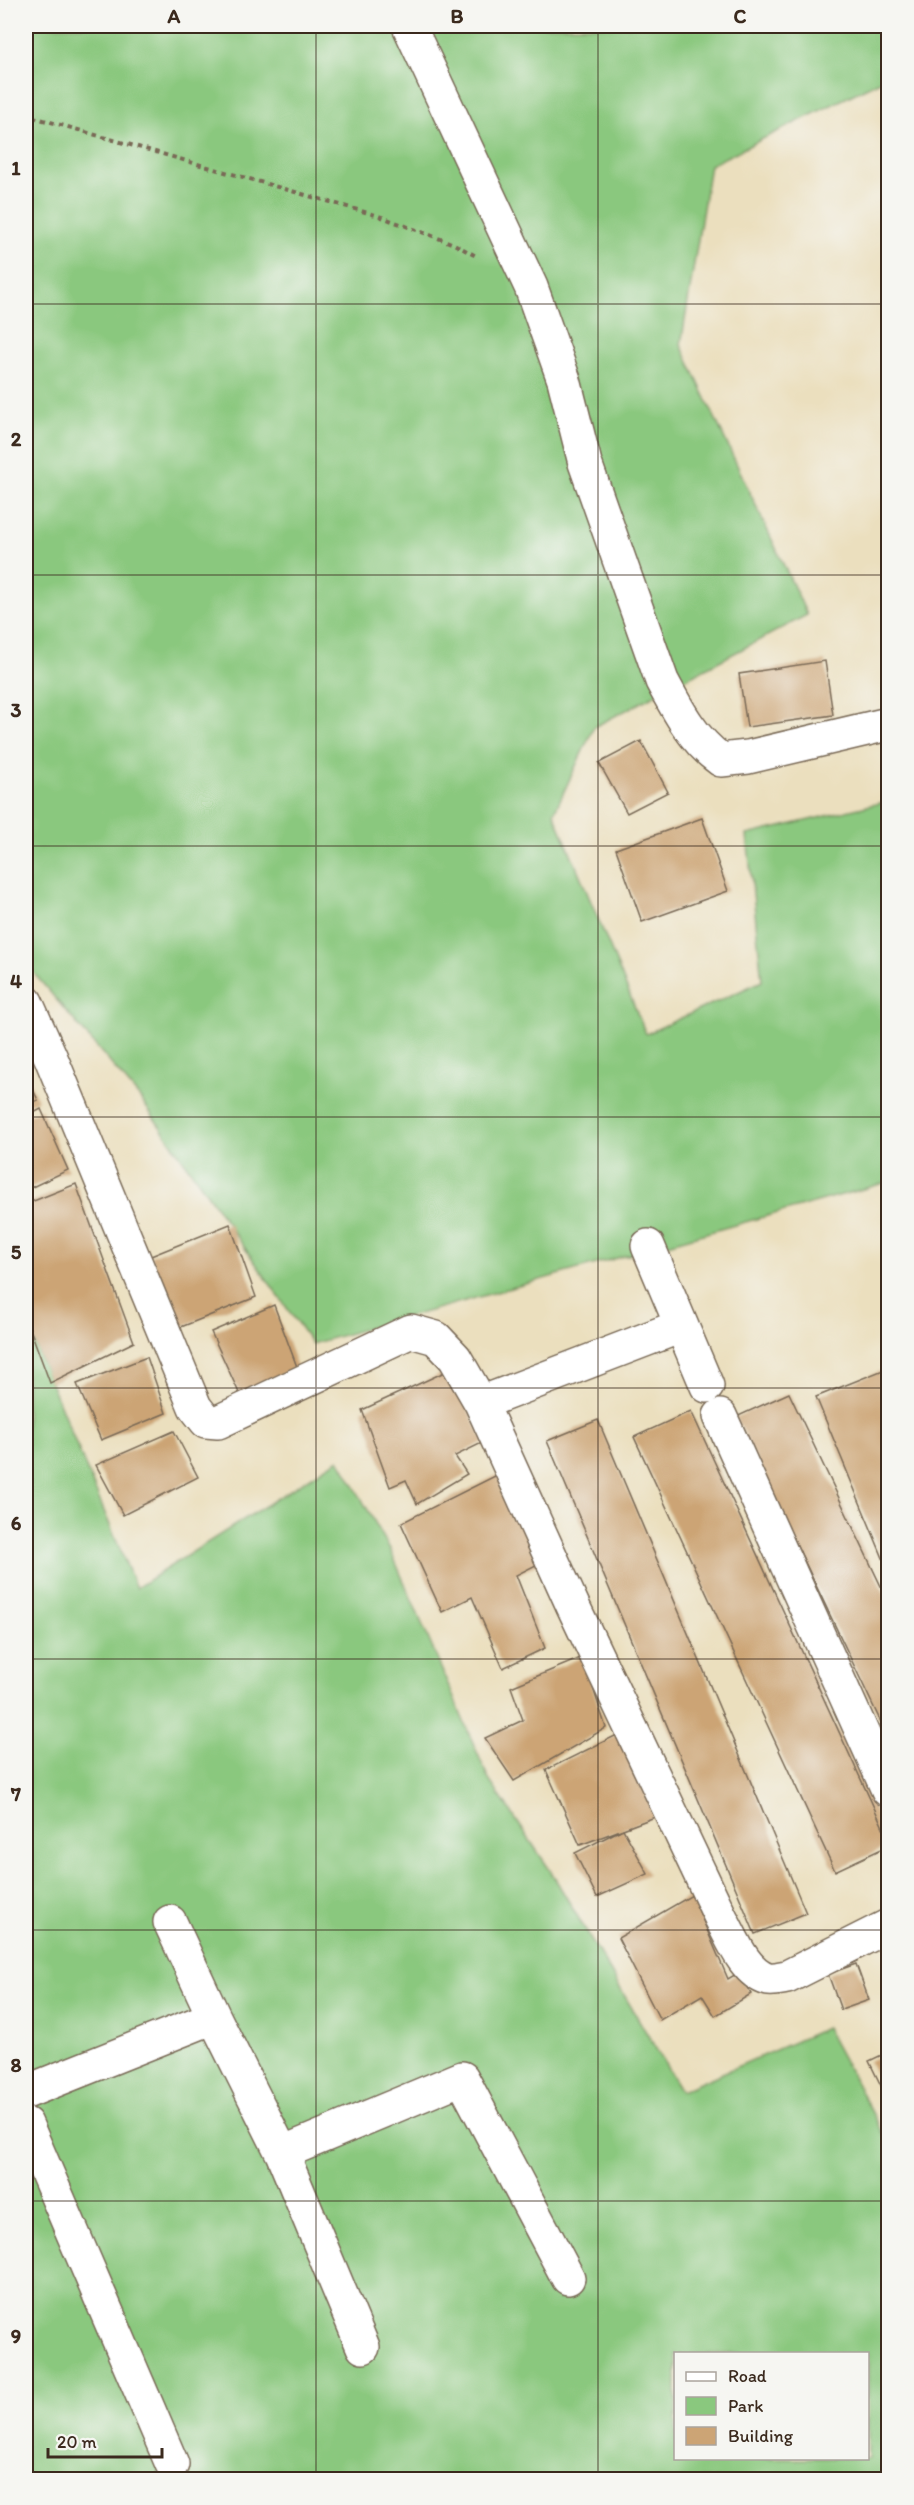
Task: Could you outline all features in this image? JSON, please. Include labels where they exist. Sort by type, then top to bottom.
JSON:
[{"type":"street","points":[[409,26],[531,287],[564,380],[585,462],[662,681],[676,707],[703,747],[721,760],[748,757],[888,724]]},
{"type":"street","points":[[26,1002],[195,1407],[206,1421],[218,1422],[411,1331],[436,1338],[455,1358],[481,1403],[716,1907],[744,1959],[756,1974],[770,1980],[787,1977],[888,1926]]},
{"type":"street","points":[[648,1246],[707,1386]]},
{"type":"street","points":[[481,1403],[681,1326]]},
{"type":"street","points":[[720,1416],[888,1790]]},
{"type":"street","points":[[170,1922],[214,2017],[282,2152],[363,2347]]},
{"type":"street","points":[[26,2092],[214,2017]]},
{"type":"street","points":[[282,2152],[462,2078],[568,2278]]},
{"type":"street","points":[[26,2124],[172,2464]]},
{"type":"path","points":[[33,117],[379,216],[454,243],[483,260]]},
{"type":"green space","points":[[26,26],[888,26],[888,77],[710,165],[681,345],[807,615],[594,727],[554,813],[646,1034],[762,981],[747,835],[888,801],[888,1182],[312,1344],[140,1098],[26,964]]},
{"type":"green space","points":[[26,1323],[136,1588],[339,1459],[390,1549],[489,1780],[550,1870],[681,2091],[826,2028],[888,2142],[888,2479],[26,2479]]},
{"type":"building","points":[[825,661],[833,715],[747,727],[739,674]]},
{"type":"building","points":[[641,741],[668,792],[627,813],[599,763]]},
{"type":"building","points":[[702,818],[728,891],[642,922],[616,849]]},
{"type":"building","points":[[26,1075],[38,1100],[26,1105]]},
{"type":"building","points":[[41,1109],[68,1170],[26,1190],[26,1117]]},
{"type":"building","points":[[76,1184],[134,1342],[50,1383],[26,1318],[26,1204]]},
{"type":"building","points":[[230,1224],[256,1297],[176,1329],[151,1256]]},
{"type":"building","points":[[274,1305],[297,1367],[240,1395],[211,1332]]},
{"type":"building","points":[[147,1357],[166,1413],[101,1440],[77,1384]]},
{"type":"building","points":[[888,1368],[888,1570],[816,1397]]},
{"type":"building","points":[[449,1370],[484,1442],[455,1456],[467,1474],[417,1504],[406,1480],[390,1487],[362,1410]]},
{"type":"building","points":[[789,1393],[888,1601],[888,1737],[736,1417]]},
{"type":"building","points":[[691,1411],[888,1838],[888,1846],[835,1871],[634,1437]]},
{"type":"building","points":[[598,1420],[806,1913],[755,1934],[547,1441]]},
{"type":"building","points":[[174,1431],[198,1477],[123,1515],[96,1465]]},
{"type":"building","points":[[499,1474],[540,1563],[516,1575],[545,1648],[503,1668],[472,1597],[442,1612],[401,1523]]},
{"type":"building","points":[[583,1657],[606,1728],[514,1781],[485,1738],[523,1720],[511,1687]]},
{"type":"building","points":[[621,1733],[655,1817],[580,1845],[546,1770]]},
{"type":"building","points":[[623,1829],[648,1874],[597,1897],[575,1853]]},
{"type":"building","points":[[692,1895],[728,1979],[738,1973],[751,1994],[715,2016],[702,1995],[660,2020],[618,1938]]},
{"type":"building","points":[[856,1964],[869,2000],[841,2010],[828,1974]]},
{"type":"building","points":[[888,2052],[888,2100],[869,2061]]}]
